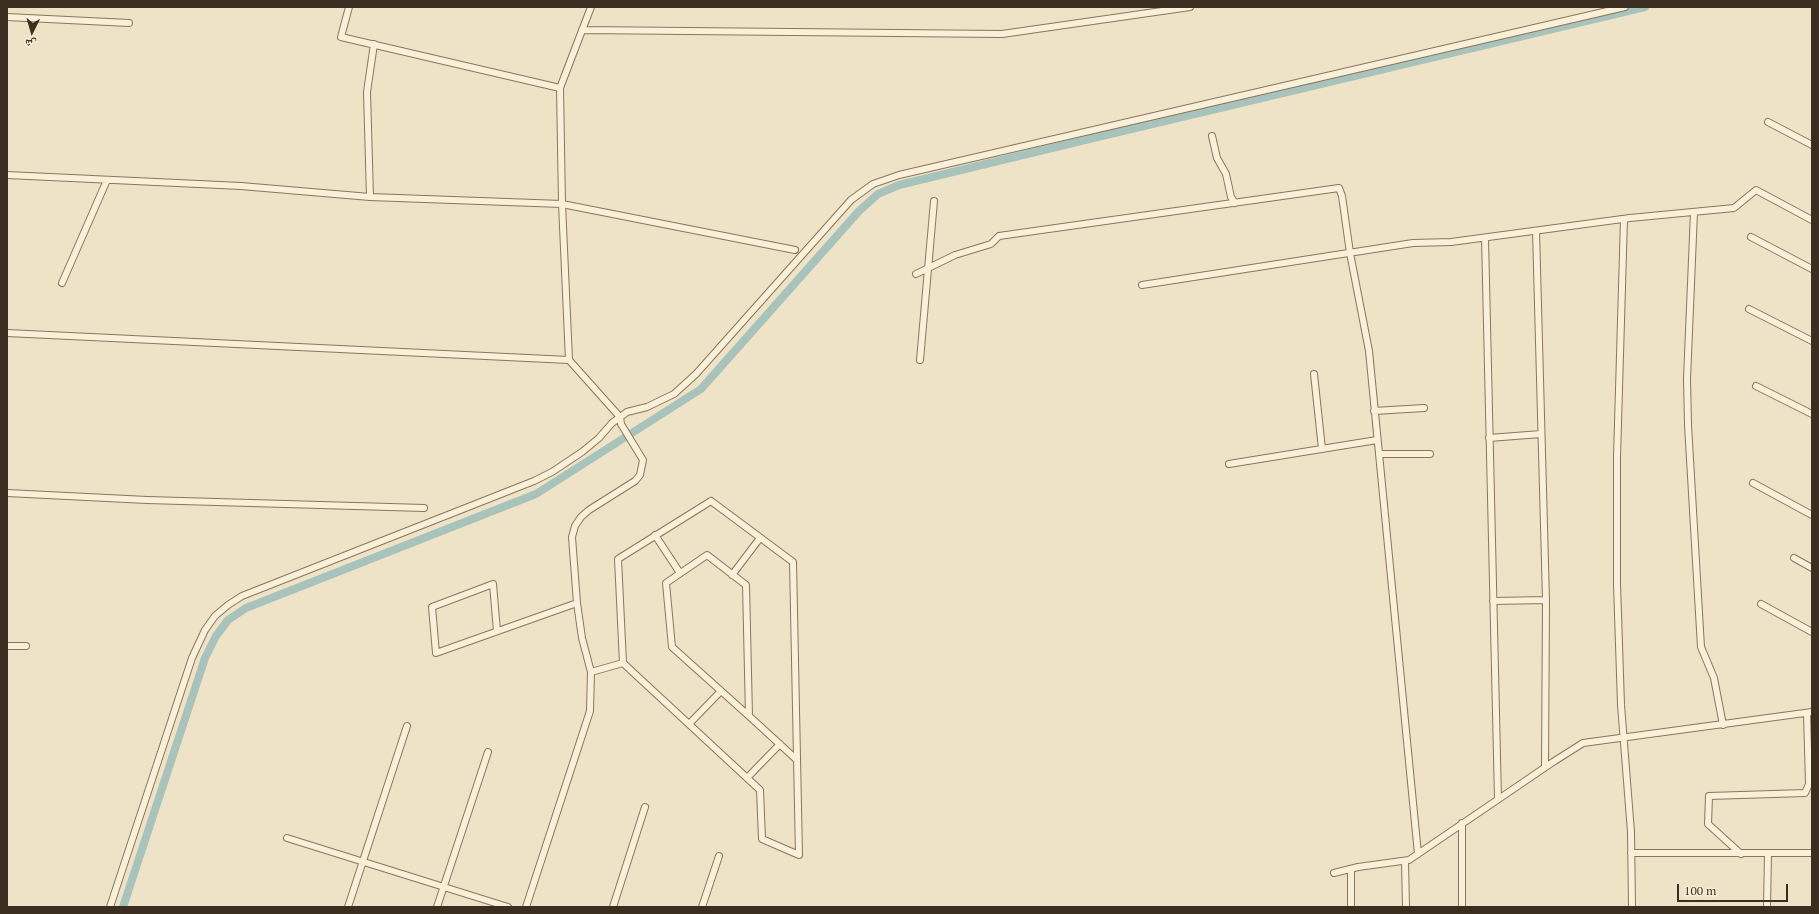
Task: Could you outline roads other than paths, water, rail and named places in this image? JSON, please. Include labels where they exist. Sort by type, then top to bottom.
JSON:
[{"type":"street","points":[[349,7],[341,37],[560,88]]},
{"type":"street","points":[[526,907],[590,711],[591,672],[582,638],[576,604],[572,537],[575,526],[581,517],[589,510],[635,481],[640,475],[643,467],[643,460],[638,450],[620,421],[569,360],[562,204],[560,88],[591,7]]},
{"type":"street","points":[[582,30],[1002,34],[1190,7]]},
{"type":"street","points":[[110,907],[192,658],[205,630],[215,616],[242,596],[534,481],[552,472],[582,452],[599,438],[612,423],[620,421],[627,412],[661,401],[686,385],[851,200],[861,191],[879,181],[1625,7]]},
{"type":"street","points":[[7,17],[129,23]]},
{"type":"street","points":[[370,197],[367,92],[374,44]]},
{"type":"street","points":[[1768,122],[1812,145]]},
{"type":"street","points":[[1212,136],[1217,158],[1226,174],[1231,197],[1236,203]]},
{"type":"street","points":[[7,175],[241,186],[370,197],[562,204],[795,250]]},
{"type":"street","points":[[62,283],[107,180]]},
{"type":"street","points":[[916,274],[955,255],[991,244],[999,236],[1339,188],[1342,196],[1350,253],[1369,351],[1418,854]]},
{"type":"street","points":[[1142,285],[1413,243],[1451,242],[1624,219],[1734,208],[1756,190],[1812,220]]},
{"type":"street","points":[[920,360],[934,201]]},
{"type":"street","points":[[1694,212],[1687,371],[1688,425],[1701,647],[1714,678],[1723,725]]},
{"type":"street","points":[[1624,219],[1618,387],[1617,584],[1621,705],[1631,832],[1632,907]]},
{"type":"street","points":[[1536,231],[1546,600],[1545,767]]},
{"type":"street","points":[[1751,237],[1812,269]]},
{"type":"street","points":[[1485,238],[1498,799]]},
{"type":"street","points":[[1749,310],[1812,341]]},
{"type":"street","points":[[7,333],[569,360]]},
{"type":"street","points":[[1314,374],[1322,449]]},
{"type":"street","points":[[1756,386],[1812,414]]},
{"type":"street","points":[[1374,411],[1424,408]]},
{"type":"street","points":[[1489,438],[1541,434]]},
{"type":"street","points":[[1229,464],[1377,440]]},
{"type":"street","points":[[1379,454],[1430,454]]},
{"type":"street","points":[[1753,483],[1812,515]]},
{"type":"street","points":[[7,492],[147,500],[424,508]]},
{"type":"street","points":[[711,501],[760,538],[793,562],[799,855],[762,839],[760,790],[623,663],[618,559],[711,501]]},
{"type":"street","points":[[655,535],[680,573]]},
{"type":"street","points":[[732,575],[760,538]]},
{"type":"street","points":[[749,716],[746,585],[707,556],[666,582],[672,647],[797,760]]},
{"type":"street","points":[[1794,558],[1812,568]]},
{"type":"street","points":[[497,631],[493,584],[432,607],[436,653],[576,604]]},
{"type":"street","points":[[1493,601],[1546,600]]},
{"type":"street","points":[[1761,604],[1812,632]]},
{"type":"street","points":[[7,646],[26,646]]},
{"type":"street","points":[[591,672],[623,663]]},
{"type":"street","points":[[689,724],[721,691]]},
{"type":"street","points":[[1334,873],[1409,860],[1545,767],[1583,743],[1624,736],[1723,725],[1770,717],[1810,713],[1810,783],[1805,793],[1709,796],[1708,824],[1741,854]]},
{"type":"street","points":[[348,907],[407,726]]},
{"type":"street","points":[[747,778],[780,744]]},
{"type":"street","points":[[437,907],[488,752]]},
{"type":"street","points":[[613,907],[645,807]]},
{"type":"street","points":[[1462,823],[1462,907]]},
{"type":"street","points":[[286,838],[508,907]]},
{"type":"street","points":[[1631,853],[1812,854]]},
{"type":"street","points":[[1767,907],[1768,854]]},
{"type":"street","points":[[702,907],[719,856]]},
{"type":"street","points":[[1405,861],[1406,907]]},
{"type":"street","points":[[1351,869],[1351,907]]},
{"type":"waterway","points":[[123,907],[205,658],[216,636],[228,620],[246,608],[536,494],[701,389],[859,211],[878,194],[899,185],[1645,7]]}]
